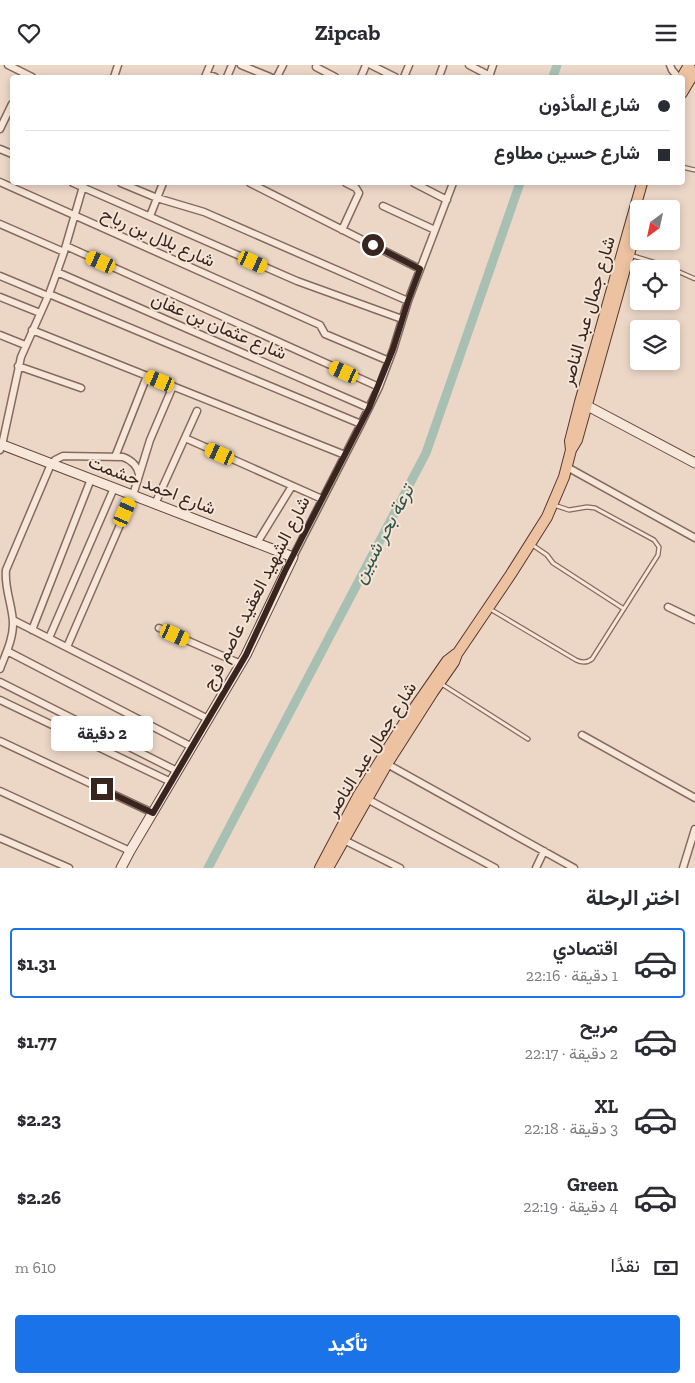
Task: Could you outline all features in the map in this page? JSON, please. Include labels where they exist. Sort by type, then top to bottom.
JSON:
[{"type":"main road","points":[[685,88],[695,71]]},
{"type":"main road","name":"شارع جمال عبد الناصر","points":[[320,868],[367,799],[387,764],[454,662],[457,653],[530,544],[553,504],[567,467],[571,450],[576,443],[583,404],[641,185]]},
{"type":"main road","points":[[644,200],[648,185]]},
{"type":"main road","name":"شارع جمال عبد الناصر","points":[[583,404],[630,250]]},
{"type":"main road","name":"شارع جمال عبد الناصر","points":[[328,868],[358,797],[406,720],[447,661],[457,653]]},
{"type":"street","points":[[8,65],[28,75]]},
{"type":"street","points":[[206,75],[210,65]]},
{"type":"street","points":[[241,65],[265,75]]},
{"type":"street","points":[[469,65],[486,75]]},
{"type":"street","points":[[374,66],[391,75]]},
{"type":"street","points":[[316,67],[331,75]]},
{"type":"street","points":[[0,129],[10,109]]},
{"type":"street","points":[[5,120],[10,122]]},
{"type":"street","name":"شارع بلال بن رباح","points":[[0,182],[320,325],[325,334],[389,361]]},
{"type":"street","points":[[1,447],[18,366],[25,345],[57,273],[84,185],[297,281],[402,319]]},
{"type":"street","points":[[125,185],[157,198],[204,212],[408,301]]},
{"type":"street","points":[[150,216],[162,185]]},
{"type":"street","points":[[254,185],[420,269]]},
{"type":"street","points":[[342,230],[358,193],[356,188],[350,185]]},
{"type":"street","points":[[418,185],[446,200]]},
{"type":"street","name":"شارع الشهيد العقيد عاصم فرج","points":[[121,868],[241,664],[369,408],[389,361],[408,301],[452,185]]},
{"type":"street","points":[[383,206],[435,230]]},
{"type":"street","points":[[0,224],[65,249],[379,387]]},
{"type":"street","name":"شارع عثمان بن عفان","points":[[57,273],[369,408]]},
{"type":"street","points":[[0,276],[361,424]]},
{"type":"street","points":[[0,297],[40,313]]},
{"type":"street","points":[[32,330],[345,455]]},
{"type":"street","points":[[0,335],[25,345]]},
{"type":"street","points":[[18,366],[81,388]]},
{"type":"street","points":[[115,457],[147,376]]},
{"type":"street","points":[[66,647],[133,495],[152,434],[173,386]]},
{"type":"street","points":[[583,404],[695,463]]},
{"type":"street","points":[[155,504],[196,411]]},
{"type":"street","points":[[185,437],[322,499]]},
{"type":"street","name":"شارع احمد حشمت","points":[[1,447],[91,479],[293,557]]},
{"type":"street","points":[[0,582],[51,464],[55,460],[62,456],[123,457],[131,461],[139,474]]},
{"type":"street","points":[[567,467],[695,538]]},
{"type":"street","points":[[32,630],[91,479]]},
{"type":"street","points":[[257,543],[292,486]]},
{"type":"street","points":[[49,639],[114,488]]},
{"type":"street","points":[[0,669],[12,637],[13,621],[6,582],[6,570]]},
{"type":"street","points":[[668,607],[695,620]]},
{"type":"street","points":[[13,621],[208,719]]},
{"type":"street","points":[[159,628],[241,664]]},
{"type":"street","points":[[7,651],[192,747]]},
{"type":"street","points":[[0,682],[178,771]]},
{"type":"street","points":[[0,700],[171,782]]},
{"type":"street","points":[[582,735],[695,798]]},
{"type":"street","points":[[0,741],[153,813]]},
{"type":"street","points":[[387,764],[574,868]]},
{"type":"street","points":[[0,791],[130,851]]},
{"type":"street","points":[[367,799],[495,868]]},
{"type":"street","points":[[683,868],[695,829]]},
{"type":"street","points":[[0,838],[69,868]]},
{"type":"street","points":[[340,838],[400,868]]},
{"type":"street","points":[[536,868],[544,851]]},
{"type":"lane","points":[[629,255],[666,266],[695,279]]},
{"type":"lane","points":[[488,608],[584,663],[592,659],[658,555],[658,543],[595,508],[587,507],[569,510],[553,504]]},
{"type":"lane","points":[[530,544],[547,555],[553,563],[624,609]]},
{"type":"lane","points":[[440,683],[528,739]]},
{"type":"waterway","name":"ترعة بحر شبين","points":[[554,75],[557,65]]},
{"type":"waterway","name":"ترعة بحر شبين","points":[[208,868],[426,453],[519,185]]},
{"type":"route","points":[[102,789],[153,813],[246,655],[285,571],[374,398],[385,373],[420,269],[373,245]]}]
